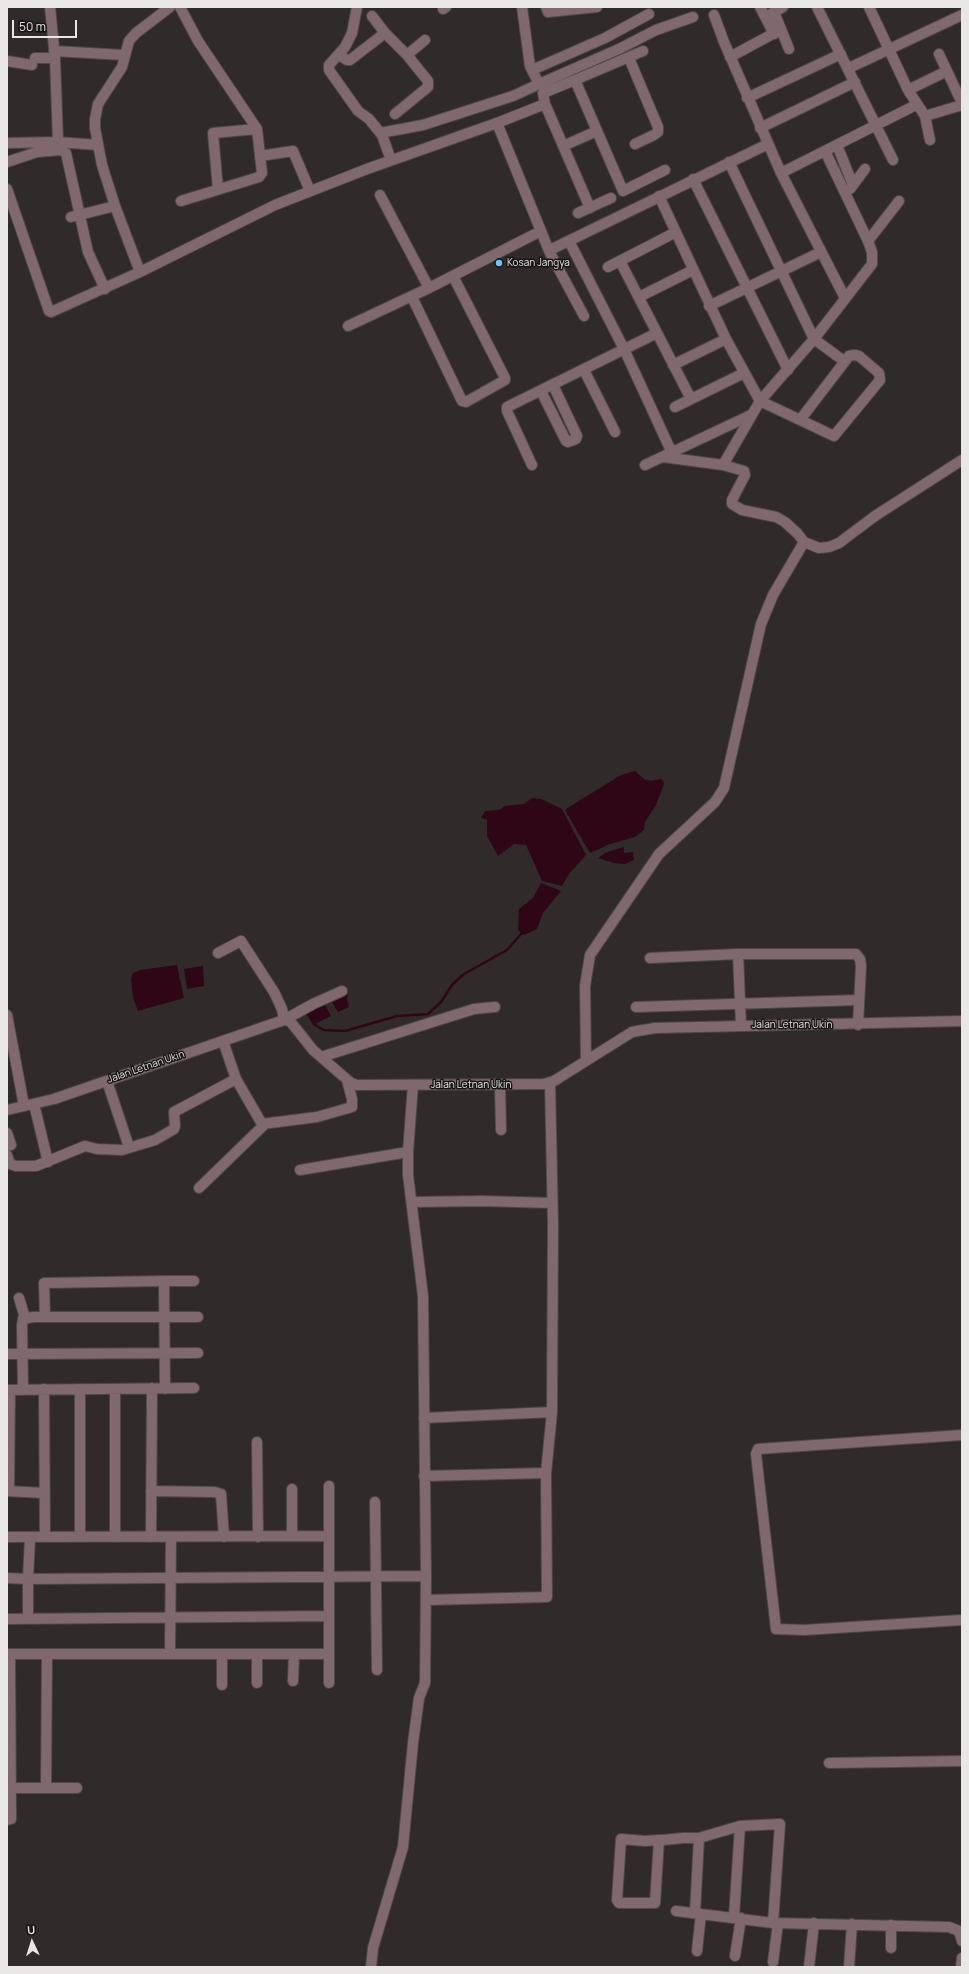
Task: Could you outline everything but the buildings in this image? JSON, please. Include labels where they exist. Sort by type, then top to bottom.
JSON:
[{"type":"street","points":[[50,7],[54,54],[58,142]]},
{"type":"street","points":[[140,272],[115,206],[102,165],[95,128],[96,111],[98,104],[122,67],[124,55],[132,36],[170,7]]},
{"type":"street","points":[[180,7],[198,41],[257,129],[262,173],[260,176],[181,201]]},
{"type":"street","points":[[357,7],[352,33],[339,55],[329,65],[329,72],[358,111],[369,119],[380,133],[391,160]]},
{"type":"street","points":[[522,7],[532,70],[539,84]]},
{"type":"street","points":[[546,7],[548,12],[597,7]]},
{"type":"street","points":[[760,7],[769,14],[777,32],[789,49]]},
{"type":"street","points":[[769,14],[783,7]]},
{"type":"street","points":[[817,7],[856,82],[893,160]]},
{"type":"street","points":[[869,7],[908,90],[916,105],[925,116],[930,140]]},
{"type":"street","points":[[532,70],[605,38],[649,14]]},
{"type":"street","points":[[848,68],[962,14]]},
{"type":"street","points":[[372,16],[385,33],[407,55],[428,81],[428,87],[395,114]]},
{"type":"street","points":[[714,16],[747,98],[781,173],[846,298]]},
{"type":"street","points":[[380,133],[424,124],[512,96],[619,49],[656,30],[693,17]]},
{"type":"street","points":[[730,57],[777,32]]},
{"type":"street","points":[[339,55],[346,60],[350,60],[385,33]]},
{"type":"street","points":[[407,55],[425,40]]},
{"type":"street","points":[[590,208],[545,104],[543,93],[643,51]]},
{"type":"street","points":[[7,61],[34,61],[54,54],[124,55]]},
{"type":"street","points":[[747,98],[841,54]]},
{"type":"street","points":[[925,116],[962,104],[940,54]]},
{"type":"street","points":[[629,58],[658,127],[658,132],[654,135],[635,144]]},
{"type":"street","points":[[908,90],[947,71]]},
{"type":"street","points":[[575,80],[623,191],[665,170]]},
{"type":"street","points":[[760,128],[856,82]]},
{"type":"street","points":[[7,189],[12,216],[50,312],[105,289],[275,205],[391,160],[545,104]]},
{"type":"street","points":[[781,173],[916,105]]},
{"type":"street","points":[[496,123],[549,251],[584,316]]},
{"type":"street","points":[[218,189],[213,132],[257,129]]},
{"type":"street","points":[[563,146],[596,131]]},
{"type":"street","points":[[7,143],[58,142],[98,148]]},
{"type":"street","points":[[554,248],[693,179],[768,144]]},
{"type":"street","points":[[837,145],[853,185]]},
{"type":"street","points":[[7,162],[37,152],[58,150],[64,151],[68,157],[76,215],[88,252],[105,289]]},
{"type":"street","points":[[260,156],[293,151],[310,191]]},
{"type":"street","points":[[723,465],[760,401],[814,339],[872,264],[872,252],[868,241],[825,151]]},
{"type":"street","points":[[729,162],[814,339],[844,361]]},
{"type":"street","points":[[846,196],[866,169]]},
{"type":"street","points":[[693,179],[788,370]]},
{"type":"street","points":[[380,195],[429,288]]},
{"type":"street","points":[[659,196],[709,306],[760,401],[832,436],[836,435],[880,380],[879,373],[859,356],[852,355],[844,361],[800,420]]},
{"type":"street","points":[[578,213],[611,198]]},
{"type":"street","points":[[868,241],[898,201]]},
{"type":"street","points":[[76,215],[115,206]]},
{"type":"street","points":[[348,326],[412,297],[541,231]]},
{"type":"street","points":[[608,267],[676,232]]},
{"type":"street","points":[[569,240],[624,349],[668,455]]},
{"type":"street","points":[[709,306],[821,252]]},
{"type":"street","points":[[620,261],[691,399]]},
{"type":"street","points":[[639,297],[693,270]]},
{"type":"street","points":[[412,297],[462,401],[466,402],[505,380],[505,378],[454,276]]},
{"type":"street","points":[[532,465],[507,409],[509,405],[541,391],[657,333]]},
{"type":"street","points":[[673,365],[726,339]]},
{"type":"street","points":[[584,370],[615,432]]},
{"type":"street","points":[[675,407],[744,373]]},
{"type":"street","points":[[541,391],[566,441],[568,442],[576,439],[577,436],[553,385]]},
{"type":"street","points":[[646,465],[751,415]]},
{"type":"street","points":[[668,455],[723,465],[744,472],[745,474],[732,500],[732,504],[742,510],[776,517],[785,522],[804,542],[819,548],[829,547],[839,543],[875,516],[962,460]]},
{"type":"street","points":[[586,1060],[585,986],[590,955],[660,854],[720,796],[727,781],[761,624],[773,595],[804,542]]},
{"type":"street","points":[[218,953],[241,941],[274,992],[282,1009],[284,1020],[313,1004],[342,991]]},
{"type":"street","points":[[650,958],[738,954],[856,954],[860,959],[861,966],[858,1025]]},
{"type":"street","points":[[738,954],[741,1025]]},
{"type":"street","points":[[636,1007],[859,1000]]},
{"type":"street","points":[[321,1057],[474,1009],[495,1007]]},
{"type":"street","points":[[7,1015],[29,1105],[48,1162]]},
{"type":"street","name":"Jalan Letnan Ukin","points":[[7,1110],[54,1099],[284,1020],[290,1021],[321,1057],[347,1080],[357,1085],[544,1084],[550,1082],[636,1030],[741,1025],[858,1025],[962,1021]]},
{"type":"street","points":[[223,1041],[236,1078],[262,1124],[317,1117],[352,1107],[352,1099],[347,1080]]},
{"type":"street","points":[[7,1155],[10,1164],[16,1166],[36,1166],[85,1146],[108,1150],[122,1150],[163,1137],[175,1126],[174,1112],[236,1078]]},
{"type":"street","points":[[107,1081],[129,1147]]},
{"type":"street","points":[[426,1600],[547,1597],[546,1473],[552,1412],[552,1203],[550,1082]]},
{"type":"street","points":[[371,1967],[373,1948],[403,1847],[419,1698],[425,1684],[426,1576],[423,1296],[413,1202],[408,1175],[408,1152],[413,1085]]},
{"type":"street","points":[[500,1085],[501,1130]]},
{"type":"street","points":[[199,1188],[266,1124]]},
{"type":"street","points":[[7,1133],[11,1145],[7,1146]]},
{"type":"street","points":[[300,1170],[408,1152]]},
{"type":"street","points":[[413,1202],[482,1201],[552,1203]]},
{"type":"street","points":[[164,1281],[165,1389]]},
{"type":"street","points":[[45,1317],[44,1283],[194,1281]]},
{"type":"street","points":[[19,1298],[25,1318],[23,1319],[22,1354],[23,1389]]},
{"type":"street","points":[[23,1319],[45,1317],[198,1317]]},
{"type":"street","points":[[7,1354],[198,1353]]},
{"type":"street","points":[[151,1537],[152,1388]]},
{"type":"street","points":[[44,1493],[8,1491],[8,1390],[194,1388]]},
{"type":"street","points":[[44,1389],[45,1537]]},
{"type":"street","points":[[80,1389],[80,1537]]},
{"type":"street","points":[[115,1389],[115,1537]]},
{"type":"street","points":[[424,1418],[552,1412]]},
{"type":"street","points":[[962,1435],[758,1449],[756,1454],[776,1629],[804,1630],[962,1620]]},
{"type":"street","points":[[257,1442],[258,1537]]},
{"type":"street","points":[[424,1476],[546,1473]]},
{"type":"street","points":[[328,1683],[329,1486]]},
{"type":"street","points":[[292,1489],[292,1536]]},
{"type":"street","points":[[151,1491],[215,1492],[221,1494],[224,1537]]},
{"type":"street","points":[[375,1502],[377,1670]]},
{"type":"street","points":[[7,1537],[170,1538],[329,1536]]},
{"type":"street","points":[[28,1619],[30,1538]]},
{"type":"street","points":[[170,1538],[170,1654]]},
{"type":"street","points":[[7,1578],[426,1576]]},
{"type":"street","points":[[7,1619],[329,1616]]},
{"type":"street","points":[[7,1820],[11,1819],[9,1788],[9,1654],[328,1654]]},
{"type":"street","points":[[46,1788],[47,1654]]},
{"type":"street","points":[[222,1654],[222,1685]]},
{"type":"street","points":[[257,1683],[258,1654]]},
{"type":"street","points":[[294,1654],[294,1681]]},
{"type":"street","points":[[829,1763],[962,1761]]},
{"type":"street","points":[[9,1788],[77,1788]]},
{"type":"street","points":[[659,1840],[655,1903],[619,1904],[621,1839],[659,1840],[699,1838],[740,1826],[780,1824],[773,1962]]},
{"type":"street","points":[[735,1956],[740,1826]]},
{"type":"street","points":[[696,1951],[699,1838]]},
{"type":"street","points":[[676,1911],[737,1917],[776,1923],[891,1924],[949,1927],[959,1931],[962,1941]]},
{"type":"street","points":[[809,1967],[814,1923]]},
{"type":"street","points":[[849,1967],[852,1924]]},
{"type":"street","points":[[891,1924],[891,1948]]},
{"type":"street","points":[[961,1967],[962,1958]]},
{"type":"shaded area","points":[[635,771],[644,779],[651,781],[660,779],[663,780],[664,784],[656,805],[645,822],[644,830],[635,837],[610,844],[590,853],[566,812],[566,809],[621,775]]},
{"type":"shaded area","points":[[532,798],[541,799],[562,809],[586,855],[569,874],[562,886],[542,881],[526,845],[514,844],[498,856],[487,836],[487,820],[481,818],[485,811],[499,810],[505,806],[524,804]]},
{"type":"shaded area","points":[[624,847],[624,853],[633,852],[634,860],[625,864],[613,863],[598,858],[605,853]]},
{"type":"shaded area","points":[[541,883],[561,891],[543,913],[537,929],[524,935],[518,930],[519,909],[533,898]]},
{"type":"shaded area","points":[[177,965],[184,998],[138,1011],[133,998],[131,979],[133,973],[140,970]]},
{"type":"shaded area","points":[[203,966],[204,986],[187,989],[184,969]]},
{"type":"shaded area","points":[[346,994],[348,995],[347,999],[349,1007],[338,1012],[332,1002]]},
{"type":"shaded area","points":[[324,1003],[331,1016],[313,1025],[305,1011]]},
{"type":"waterway","points":[[315,1025],[324,1030],[345,1031],[397,1016],[428,1014],[441,1002],[452,985],[464,974],[507,950],[522,933]]},
{"type":"place","name":"Kosan Jangya","points":[[499,263]]}]
